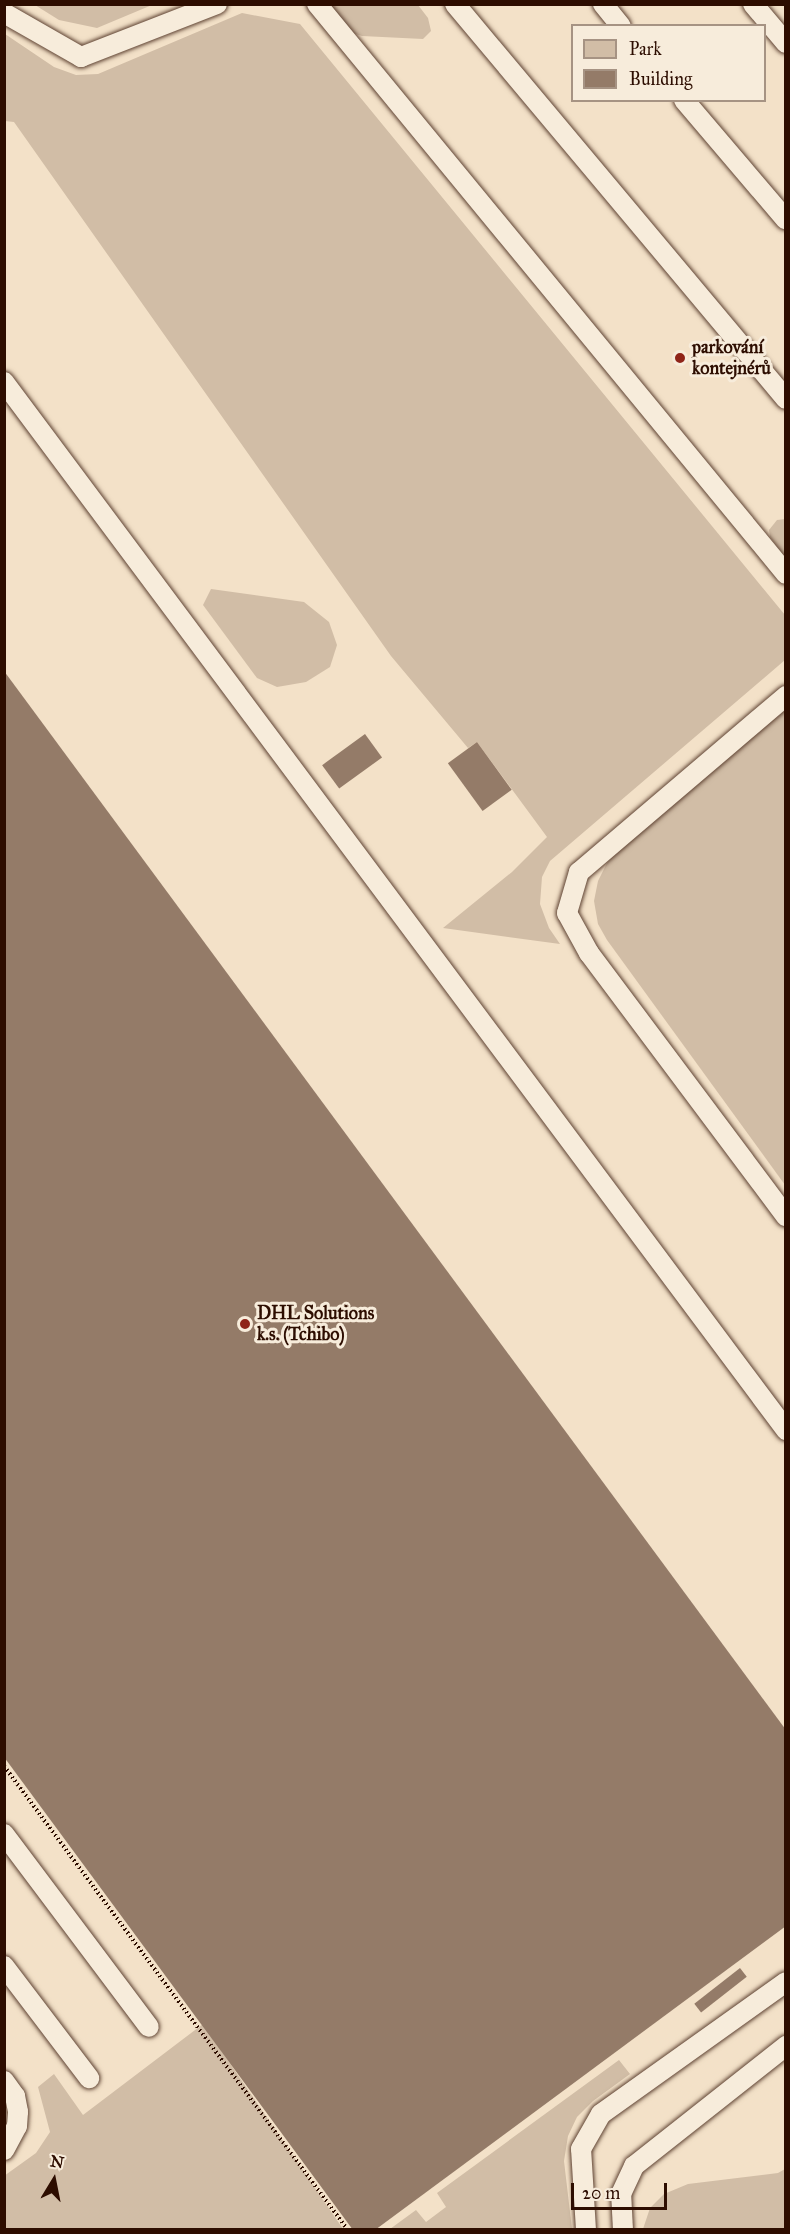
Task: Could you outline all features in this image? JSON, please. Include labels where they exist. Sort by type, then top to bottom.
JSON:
[{"type":"lane","points":[[4,13],[81,57],[217,4]]},
{"type":"lane","points":[[317,4],[786,574]]},
{"type":"lane","points":[[455,4],[786,399]]},
{"type":"lane","points":[[603,4],[619,24]]},
{"type":"lane","points":[[753,4],[786,43]]},
{"type":"lane","points":[[686,102],[786,220]]},
{"type":"lane","points":[[4,382],[786,1430]]},
{"type":"lane","points":[[786,696],[579,872],[567,914],[589,953],[786,1216]]},
{"type":"lane","points":[[4,1834],[149,2027]]},
{"type":"lane","points":[[4,1966],[89,2078]]},
{"type":"lane","points":[[586,2229],[581,2149],[601,2114],[786,1982]]},
{"type":"lane","points":[[623,2229],[621,2194],[634,2166],[786,2046]]},
{"type":"lane","points":[[4,2081],[15,2096],[18,2112],[14,2133],[4,2150]]},
{"type":"path","points":[[4,1766],[348,2229]]},
{"type":"green space","points":[[35,5],[152,5],[97,28],[59,20]]},
{"type":"green space","points":[[324,5],[418,5],[428,18],[431,31],[423,39],[362,36],[346,31]]},
{"type":"green space","points":[[242,13],[300,24],[785,615],[785,660],[550,861],[542,877],[540,904],[549,928],[560,944],[443,928],[512,872],[547,837],[477,742],[468,748],[391,656],[14,122],[5,121],[5,34],[54,67],[76,75],[98,74]]},
{"type":"green space","points":[[785,519],[785,558],[770,537],[769,530],[777,520]]},
{"type":"green space","points":[[211,589],[304,602],[329,622],[337,645],[330,667],[306,682],[277,687],[257,678],[203,605]]},
{"type":"green space","points":[[785,705],[785,1185],[607,940],[598,924],[594,901],[598,881],[607,863],[624,842]]},
{"type":"green space","points":[[203,2024],[343,2229],[5,2229],[4,2176],[36,2153],[50,2132],[38,2087],[54,2074],[83,2115]]},
{"type":"green space","points":[[619,2060],[630,2074],[593,2101],[577,2117],[568,2136],[564,2161],[572,2229],[390,2229],[416,2210],[426,2222],[446,2207],[437,2193]]},
{"type":"green space","points":[[785,2169],[785,2229],[643,2229],[650,2208],[664,2194],[688,2184],[778,2173]]},
{"type":"building","name":"DHL Solutions k.s. (Tchibo)","points":[[4,671],[786,1730],[786,1926],[375,2230],[353,2230],[4,1757]]},
{"type":"building","points":[[365,734],[382,757],[339,789],[322,765]]},
{"type":"building","points":[[477,742],[512,790],[483,811],[448,763]]},
{"type":"building","points":[[740,1968],[747,1977],[701,2012],[694,2004]]},
{"type":"place","name":"parkování kontejnérů","points":[[680,358]]},
{"type":"place","name":"DHL Solutions k.s. (Tchibo)","points":[[245,1324]]}]
